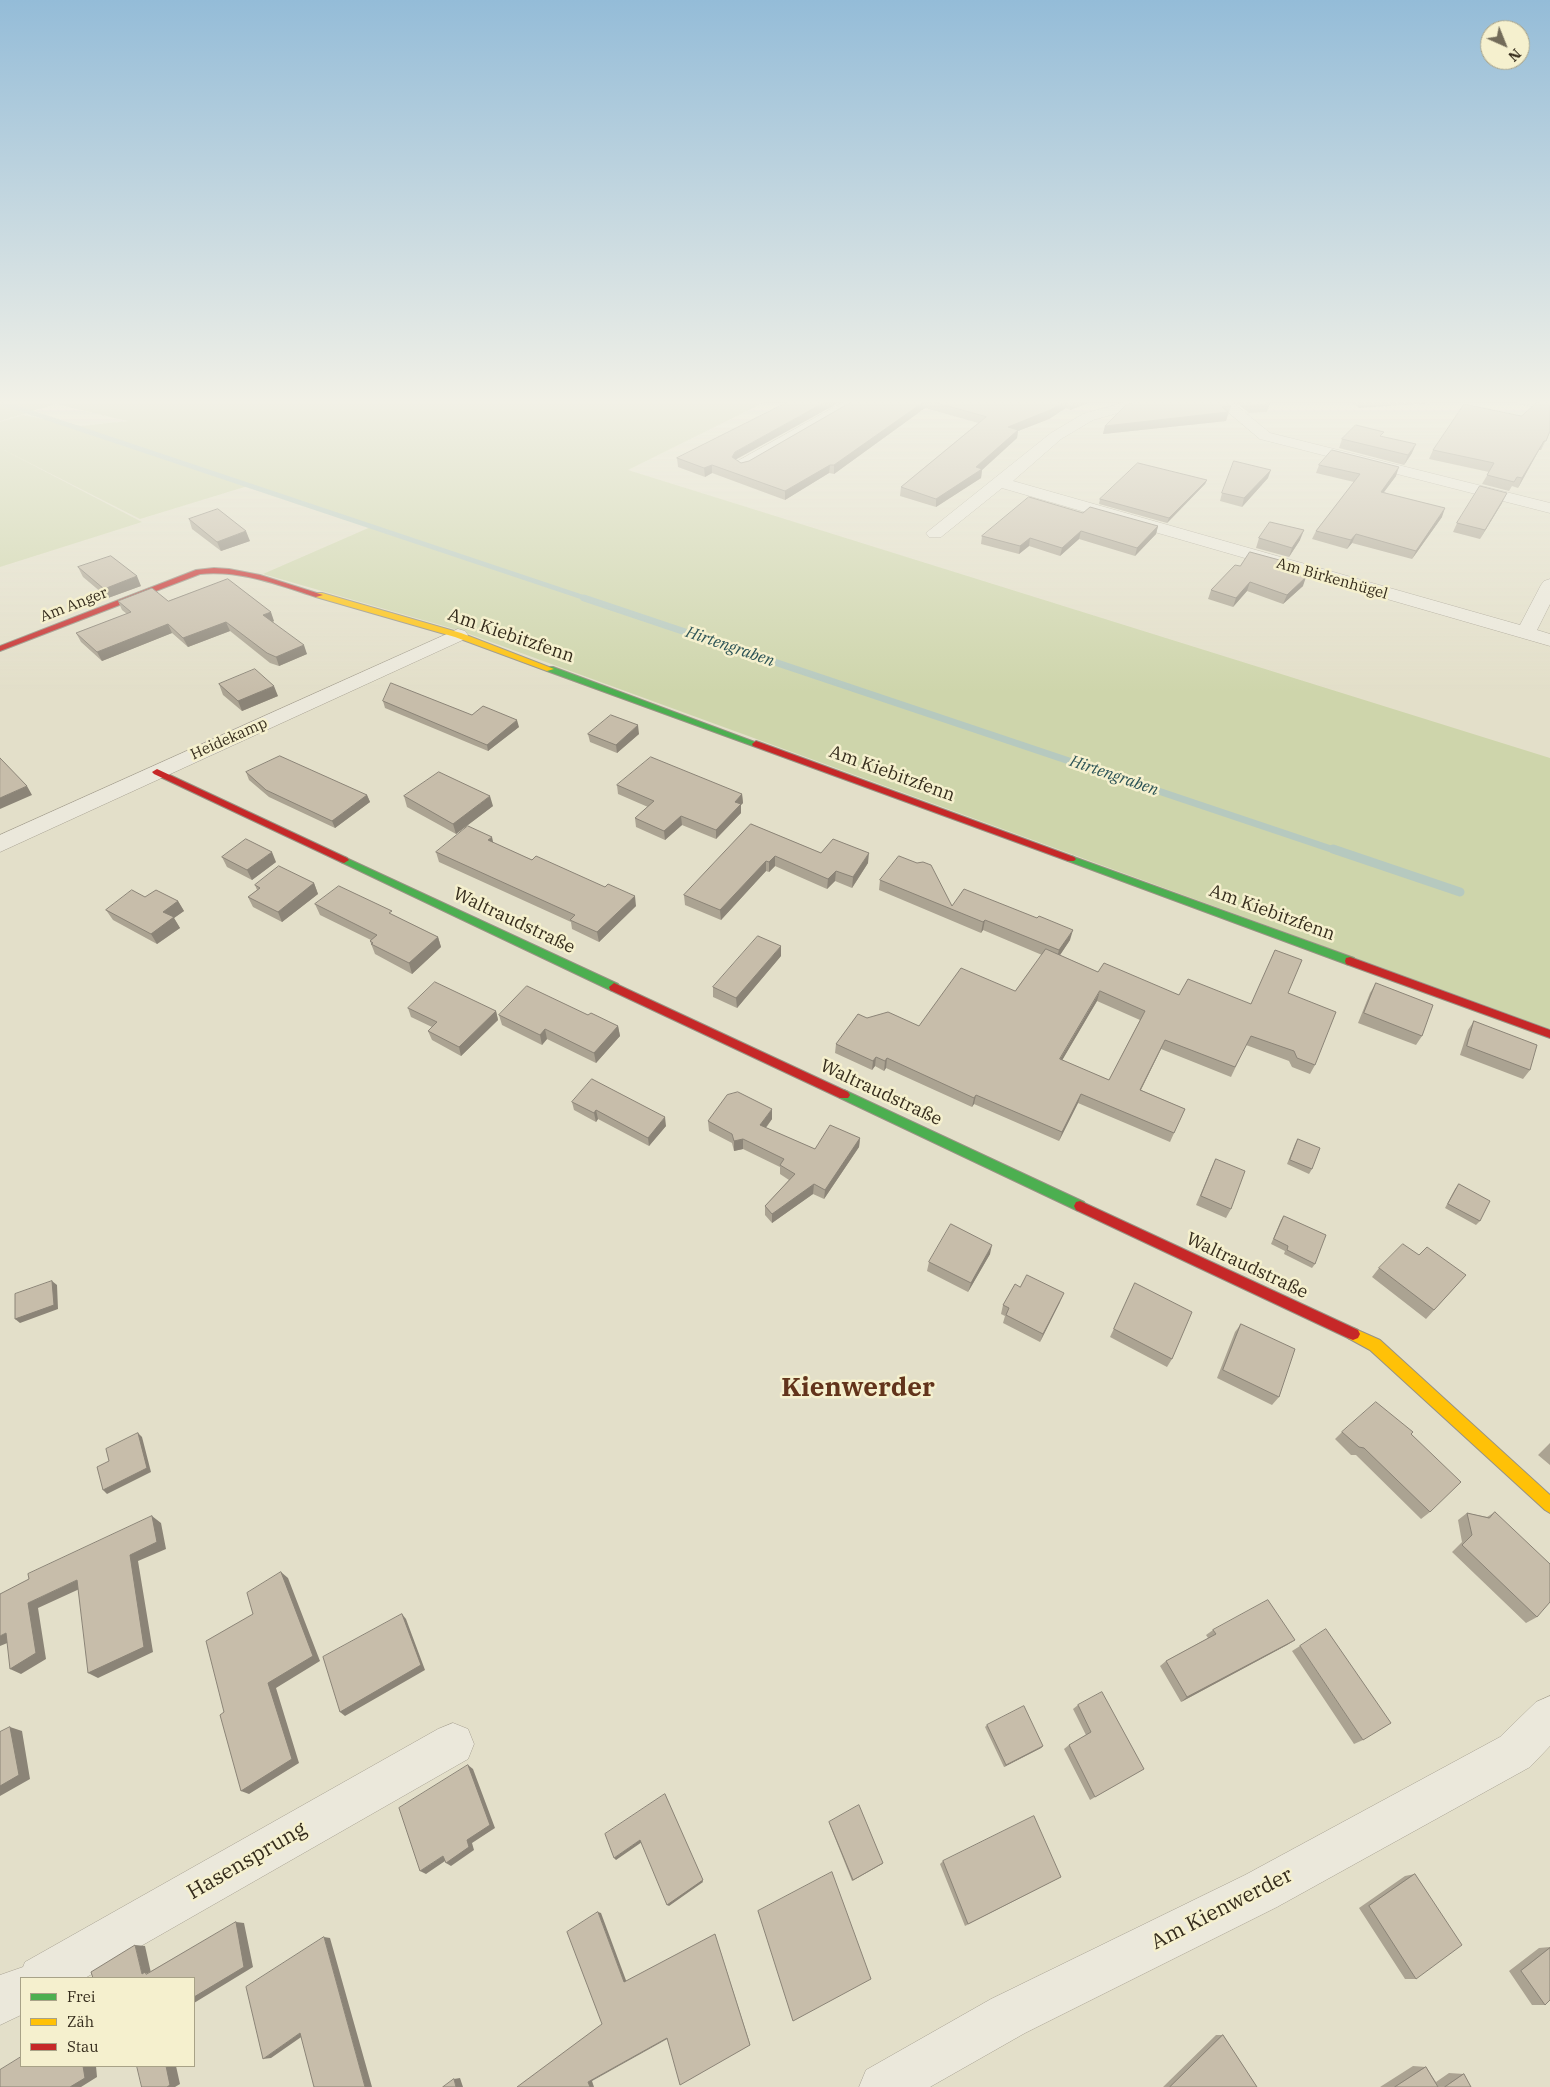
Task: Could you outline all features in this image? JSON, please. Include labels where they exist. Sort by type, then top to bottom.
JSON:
[{"type":"street","points":[[935,533],[978,498]]},
{"type":"street","name":"Am Birkenhügel","points":[[1058,498],[1528,630],[1550,640]]},
{"type":"street","points":[[1512,498],[1550,508]]},
{"type":"street","name":"Am Kiebitzfenn","points":[[215,569],[240,572],[458,635],[1550,1034]]},
{"type":"street","name":"Am Anger","points":[[0,649],[199,572],[215,569]]},
{"type":"street","points":[[1528,630],[1550,585]]},
{"type":"street","name":"Heidekamp","points":[[0,844],[458,635]]},
{"type":"street","name":"Waltraudstraße","points":[[157,772],[1375,1346],[1550,1505]]},
{"type":"street","name":"Am Kienwerder","points":[[883,2087],[1008,2016],[1261,1891],[1507,1757],[1515,1752],[1550,1716]]},
{"type":"street","name":"Hasensprung","points":[[43,1977],[453,1744]]},
{"type":"street","points":[[0,2002],[20,1991]]},
{"type":"green space","points":[[0,498],[97,498],[142,522],[0,567]]},
{"type":"green space","points":[[99,498],[207,498],[140,519]]},
{"type":"green space","points":[[291,498],[719,498],[1550,758],[1550,1029],[461,631],[263,574],[373,526]]},
{"type":"building","points":[[1027,498],[1034,498],[1083,513],[1090,507],[1158,526],[1137,548],[1081,531],[1062,548],[1030,538],[1020,546],[982,536]]},
{"type":"building","points":[[1101,498],[1189,498],[1169,518]]},
{"type":"building","points":[[1341,498],[1407,498],[1445,508],[1416,551],[1356,534],[1351,540],[1316,531]]},
{"type":"building","points":[[1472,498],[1504,498],[1485,530],[1457,523]]},
{"type":"building","points":[[218,509],[246,531],[217,542],[189,519]]},
{"type":"building","points":[[1270,522],[1304,530],[1292,548],[1259,538]]},
{"type":"building","points":[[1250,552],[1283,561],[1279,567],[1306,577],[1287,595],[1250,582],[1236,598],[1211,590],[1235,565],[1240,566]]},
{"type":"building","points":[[111,556],[137,576],[104,589],[78,567]]},
{"type":"building","points":[[228,579],[271,612],[263,615],[304,645],[276,657],[267,653],[226,622],[183,638],[168,624],[97,652],[76,633],[131,612],[118,601],[152,588],[168,601]]},
{"type":"building","points":[[255,669],[274,686],[238,701],[219,684]]},
{"type":"building","points":[[391,683],[472,715],[483,706],[517,720],[487,745],[383,701]]},
{"type":"building","points":[[611,715],[638,725],[616,745],[588,734]]},
{"type":"building","points":[[280,756],[367,795],[332,821],[266,790],[246,772]]},
{"type":"building","points":[[651,757],[742,794],[735,802],[741,804],[716,830],[681,816],[664,831],[635,818],[654,801],[617,785]]},
{"type":"building","points":[[0,758],[27,786],[0,798]]},
{"type":"building","points":[[439,772],[490,796],[453,824],[404,796]]},
{"type":"building","points":[[751,824],[821,853],[833,839],[869,853],[853,877],[836,871],[828,879],[775,856],[769,862],[766,861],[720,910],[684,895]]},
{"type":"building","points":[[468,826],[492,837],[488,840],[532,860],[536,856],[605,887],[608,884],[635,896],[597,932],[570,920],[575,915],[436,852]]},
{"type":"building","points":[[246,839],[272,852],[247,870],[222,857]]},
{"type":"building","points":[[899,856],[917,863],[923,862],[931,865],[952,906],[964,889],[1073,930],[1059,950],[985,920],[983,922],[880,880]]},
{"type":"building","points":[[279,866],[314,883],[278,912],[248,897],[260,888],[255,885]]},
{"type":"building","points":[[339,886],[392,911],[389,913],[438,937],[409,963],[371,944],[373,943],[370,941],[377,935],[315,904]]},
{"type":"building","points":[[132,890],[145,897],[156,890],[178,901],[163,912],[174,917],[151,934],[106,910]]},
{"type":"building","points":[[758,936],[781,946],[736,998],[713,987]]},
{"type":"building","points":[[1046,949],[1098,972],[1104,963],[1179,995],[1188,979],[1251,1004],[1275,950],[1302,960],[1288,993],[1336,1012],[1315,1065],[1297,1058],[1294,1051],[1251,1036],[1235,1067],[1165,1040],[1140,1090],[1185,1109],[1174,1133],[1081,1094],[1062,1132],[976,1095],[974,1098],[887,1058],[885,1061],[876,1057],[873,1061],[836,1044],[858,1014],[867,1018],[888,1012],[919,1026],[961,968],[1015,991]],"holes":[[[1100,991],[1145,1011],[1109,1080],[1060,1059]]]},
{"type":"building","points":[[435,982],[496,1011],[459,1047],[428,1031],[437,1022],[408,1008]]},
{"type":"building","points":[[1376,983],[1433,1005],[1422,1036],[1364,1013]]},
{"type":"building","points":[[527,986],[588,1015],[591,1013],[618,1026],[594,1053],[545,1029],[540,1035],[499,1015]]},
{"type":"building","points":[[1474,1021],[1537,1045],[1530,1070],[1467,1046]]},
{"type":"building","points":[[592,1079],[665,1117],[648,1138],[596,1110],[594,1113],[572,1102]]},
{"type":"building","points":[[738,1092],[772,1109],[760,1125],[815,1149],[830,1125],[860,1138],[825,1190],[814,1184],[772,1214],[765,1206],[795,1174],[780,1165],[784,1159],[743,1139],[734,1141],[732,1134],[708,1121],[727,1095]]},
{"type":"building","points":[[1298,1139],[1320,1148],[1312,1169],[1290,1160]]},
{"type":"building","points":[[1216,1159],[1245,1171],[1231,1209],[1201,1196]]},
{"type":"building","points":[[1459,1184],[1490,1201],[1480,1221],[1448,1204]]},
{"type":"building","points":[[1284,1216],[1326,1235],[1315,1264],[1287,1250],[1288,1246],[1274,1239]]},
{"type":"building","points":[[951,1224],[992,1245],[971,1283],[929,1262]]},
{"type":"building","points":[[1403,1244],[1419,1255],[1427,1247],[1466,1275],[1434,1310],[1379,1268]]},
{"type":"building","points":[[1027,1275],[1064,1293],[1043,1334],[1006,1315],[1009,1308],[1003,1305],[1015,1284],[1020,1287]]},
{"type":"building","points":[[52,1281],[54,1305],[15,1319],[15,1294]]},
{"type":"building","points":[[1135,1283],[1192,1312],[1172,1359],[1114,1329]]},
{"type":"building","points":[[1241,1324],[1295,1349],[1279,1397],[1223,1370]]},
{"type":"building","points":[[1376,1402],[1413,1432],[1411,1434],[1461,1482],[1430,1512],[1364,1448],[1359,1447],[1342,1432]]},
{"type":"building","points":[[138,1433],[147,1468],[103,1490],[97,1467],[109,1461],[106,1449]]},
{"type":"building","points":[[1495,1512],[1550,1564],[1550,1602],[1537,1617],[1462,1545],[1472,1535],[1467,1513],[1489,1518]]},
{"type":"building","points":[[152,1516],[157,1542],[130,1555],[144,1647],[88,1673],[77,1580],[28,1603],[36,1653],[10,1669],[6,1633],[0,1636],[0,1594],[29,1579],[28,1574]]},
{"type":"building","points":[[281,1572],[313,1656],[268,1683],[292,1759],[241,1791],[220,1715],[224,1712],[206,1641],[253,1614],[247,1593]]},
{"type":"building","points":[[1268,1600],[1295,1640],[1187,1697],[1166,1661],[1216,1634],[1213,1630]]},
{"type":"building","points":[[402,1614],[421,1665],[340,1712],[323,1657]]},
{"type":"building","points":[[1326,1629],[1391,1723],[1363,1740],[1300,1646]]},
{"type":"building","points":[[1102,1692],[1144,1769],[1095,1797],[1069,1745],[1091,1732],[1078,1705]]},
{"type":"building","points":[[1024,1706],[1043,1746],[1006,1765],[987,1725]]},
{"type":"building","points":[[10,1727],[19,1775],[0,1786],[0,1732]]},
{"type":"building","points":[[468,1765],[490,1825],[467,1840],[469,1847],[446,1863],[443,1856],[420,1871],[399,1808]]},
{"type":"building","points":[[665,1794],[703,1880],[667,1905],[640,1840],[614,1858],[605,1834]]},
{"type":"building","points":[[859,1805],[883,1863],[853,1880],[829,1822]]},
{"type":"building","points":[[1034,1816],[1061,1877],[968,1924],[943,1861]]},
{"type":"building","points":[[832,1872],[871,1979],[793,2021],[758,1911]]},
{"type":"building","points":[[1415,1874],[1462,1945],[1416,1979],[1369,1906]]},
{"type":"building","points":[[598,1912],[624,1982],[715,1934],[750,2045],[680,2085],[667,2038],[588,2082],[590,2087],[517,2087],[602,2024],[567,1932]]},
{"type":"building","points":[[236,1922],[244,1967],[195,1996],[195,1977],[93,1977],[91,1972],[135,1945],[142,1974],[145,1972],[146,1974]]},
{"type":"building","points":[[324,1937],[365,2087],[314,2087],[300,2033],[263,2059],[246,1987]]},
{"type":"building","points":[[1550,1948],[1550,2000],[1545,2005],[1521,1971]]},
{"type":"building","points":[[1223,2035],[1257,2087],[1170,2087]]},
{"type":"building","points":[[20,2058],[20,2067],[83,2067],[85,2078],[70,2087],[0,2087],[0,2070]]},
{"type":"building","points":[[137,2067],[166,2067],[170,2085],[167,2087],[142,2087]]},
{"type":"building","points":[[1426,2067],[1438,2087],[1395,2087]]},
{"type":"building","points":[[1464,2074],[1471,2087],[1445,2087]]},
{"type":"building","points":[[454,2079],[456,2087],[443,2087]]},
{"type":"waterway","name":"Hirtengraben","points":[[288,498],[588,599]]},
{"type":"waterway","name":"Hirtengraben","points":[[584,598],[1337,851]]},
{"type":"waterway","name":"Hirtengraben","points":[[1333,849],[1460,892]]},
{"type":"traffic: fast","points":[[550,669],[756,744]]},
{"type":"traffic: fast","points":[[1071,859],[1350,961]]},
{"type":"traffic: fast","points":[[344,860],[614,987]]},
{"type":"traffic: fast","points":[[844,1095],[1080,1206]]},
{"type":"traffic: slow","points":[[319,595],[458,635],[550,669]]},
{"type":"traffic: slow","points":[[1353,1334],[1375,1345],[1550,1505]]},
{"type":"traffic: jam","points":[[0,649],[199,572],[229,571],[245,573],[319,595]]},
{"type":"traffic: jam","points":[[756,744],[1071,859]]},
{"type":"traffic: jam","points":[[157,772],[344,860]]},
{"type":"traffic: jam","points":[[1350,961],[1550,1034]]},
{"type":"traffic: jam","points":[[614,987],[844,1095]]},
{"type":"traffic: jam","points":[[1080,1206],[1353,1334]]},
{"type":"district","name":"Kienwerder","points":[[858,1388]]}]
